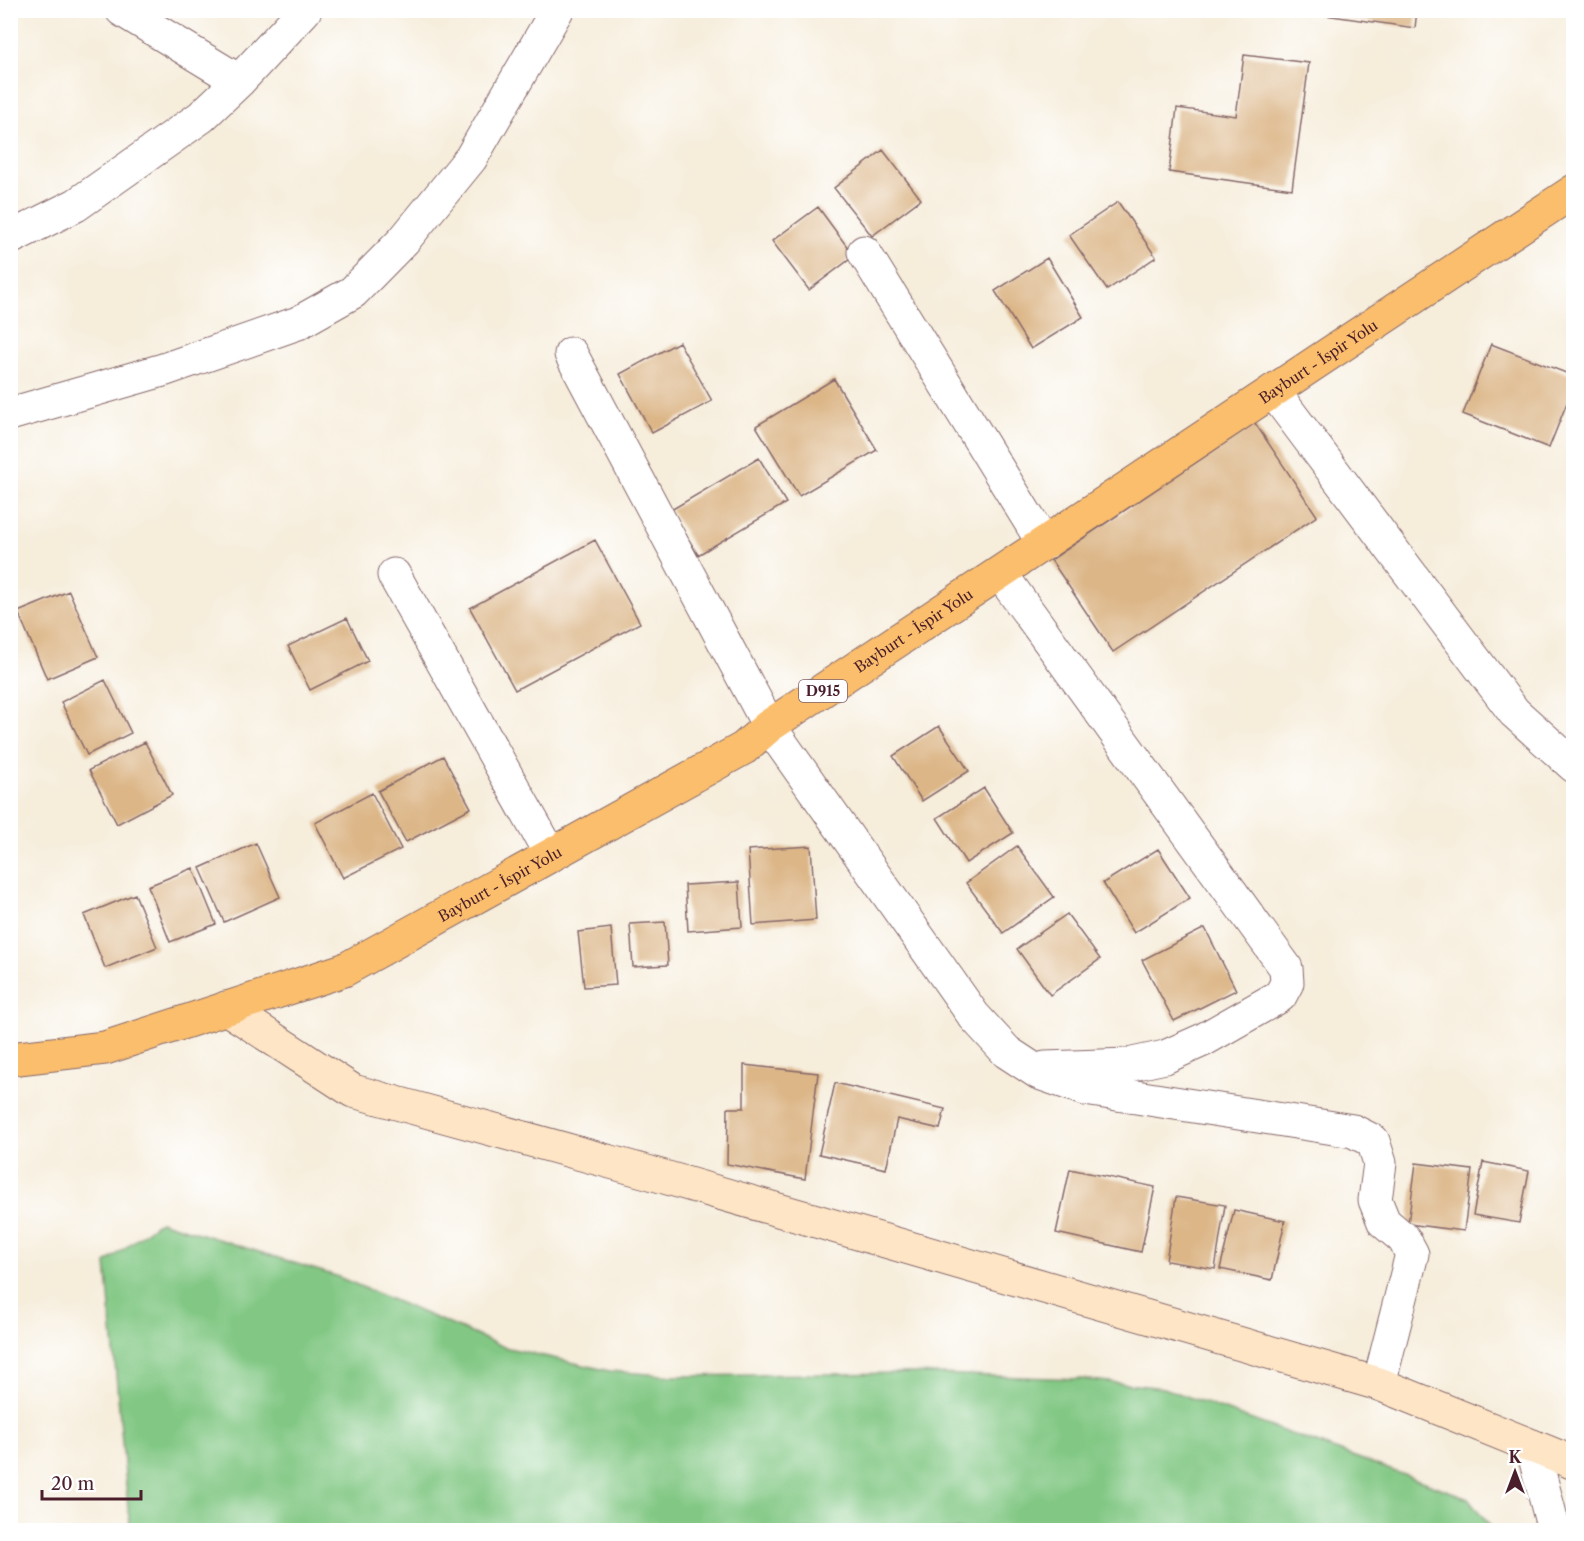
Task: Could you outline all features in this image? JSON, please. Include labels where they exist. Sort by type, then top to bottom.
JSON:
[{"type":"main road","name":"Bayburt - İspir Yolu","points":[[10,1059],[105,1048],[344,970],[744,748],[769,726],[1574,190]]},
{"type":"main road","points":[[226,1008],[353,1091],[647,1172],[1379,1384],[1574,1462]]},
{"type":"street","points":[[122,10],[239,81]]},
{"type":"street","points":[[10,238],[76,205],[201,117],[239,81],[306,10]]},
{"type":"street","points":[[10,414],[163,370],[298,323],[353,292],[404,240],[471,158],[557,10]]},
{"type":"street","points":[[864,252],[1044,544]]},
{"type":"street","points":[[571,354],[769,726],[974,1016],[1007,1052],[1039,1074],[1085,1089],[1353,1131],[1373,1141],[1380,1163],[1375,1200],[1384,1222],[1404,1239],[1412,1254],[1379,1384]]},
{"type":"street","points":[[1273,391],[1514,712],[1574,766]]},
{"type":"street","points":[[1000,573],[1286,968],[1287,983],[1280,996],[1203,1040],[1165,1057],[1128,1065],[1032,1069]]},
{"type":"street","points":[[393,575],[551,855]]},
{"type":"street","points":[[1532,1446],[1554,1530]]},
{"type":"green space","points":[[160,1221],[336,1276],[504,1347],[610,1371],[674,1376],[909,1373],[1081,1379],[1164,1388],[1468,1498],[1493,1530],[130,1530],[106,1263]]},
{"type":"building","points":[[1290,10],[1417,10],[1415,28]]},
{"type":"building","points":[[1244,55],[1309,63],[1292,189],[1169,172],[1177,108],[1236,116]]},
{"type":"building","points":[[883,150],[921,199],[872,236],[834,188]]},
{"type":"building","points":[[1118,202],[1156,257],[1107,290],[1069,235]]},
{"type":"building","points":[[818,207],[854,256],[809,290],[772,241]]},
{"type":"building","points":[[1047,258],[1083,317],[1031,349],[995,291]]},
{"type":"building","points":[[679,342],[712,401],[652,433],[620,374]]},
{"type":"building","points":[[1491,344],[1574,376],[1574,385],[1549,448],[1463,414]]},
{"type":"building","points":[[834,379],[877,450],[799,496],[756,426]]},
{"type":"building","points":[[1255,423],[1317,516],[1113,652],[1051,560]]},
{"type":"building","points":[[759,458],[786,503],[698,555],[671,510]]},
{"type":"building","points":[[595,540],[640,623],[515,690],[470,608]]},
{"type":"building","points":[[69,591],[98,657],[47,679],[18,612]]},
{"type":"building","points":[[347,618],[368,661],[310,690],[288,646]]},
{"type":"building","points":[[105,680],[131,733],[87,755],[61,702]]},
{"type":"building","points":[[939,726],[969,771],[922,801],[893,756]]},
{"type":"building","points":[[145,742],[172,795],[117,824],[89,770]]},
{"type":"building","points":[[443,756],[471,808],[406,842],[378,791]]},
{"type":"building","points":[[984,788],[1013,833],[966,863],[937,818]]},
{"type":"building","points":[[372,793],[401,849],[343,878],[315,823]]},
{"type":"building","points":[[256,843],[280,897],[224,922],[200,868]]},
{"type":"building","points":[[811,846],[816,920],[753,925],[748,850]]},
{"type":"building","points":[[1017,846],[1054,897],[1003,933],[966,883]]},
{"type":"building","points":[[1158,849],[1190,898],[1134,933],[1103,883]]},
{"type":"building","points":[[193,868],[216,924],[170,942],[148,886]]},
{"type":"building","points":[[739,882],[742,927],[688,931],[685,885]]},
{"type":"building","points":[[135,894],[157,947],[105,968],[84,915]]},
{"type":"building","points":[[1067,914],[1100,959],[1050,995],[1017,949]]},
{"type":"building","points":[[665,922],[668,965],[633,967],[630,924]]},
{"type":"building","points":[[611,928],[616,985],[584,987],[578,932]]},
{"type":"building","points":[[1205,928],[1236,990],[1174,1021],[1142,960]]},
{"type":"building","points":[[744,1065],[818,1073],[805,1179],[727,1164],[728,1108],[744,1108]]},
{"type":"building","points":[[835,1083],[945,1109],[940,1129],[897,1119],[886,1169],[819,1154]]},
{"type":"building","points":[[1483,1162],[1529,1171],[1519,1223],[1473,1215]]},
{"type":"building","points":[[1416,1163],[1472,1170],[1464,1231],[1408,1224]]},
{"type":"building","points":[[1070,1169],[1155,1187],[1141,1252],[1056,1233]]},
{"type":"building","points":[[1176,1197],[1225,1205],[1215,1269],[1166,1261]]},
{"type":"building","points":[[1234,1210],[1285,1221],[1272,1280],[1220,1269]]}]
